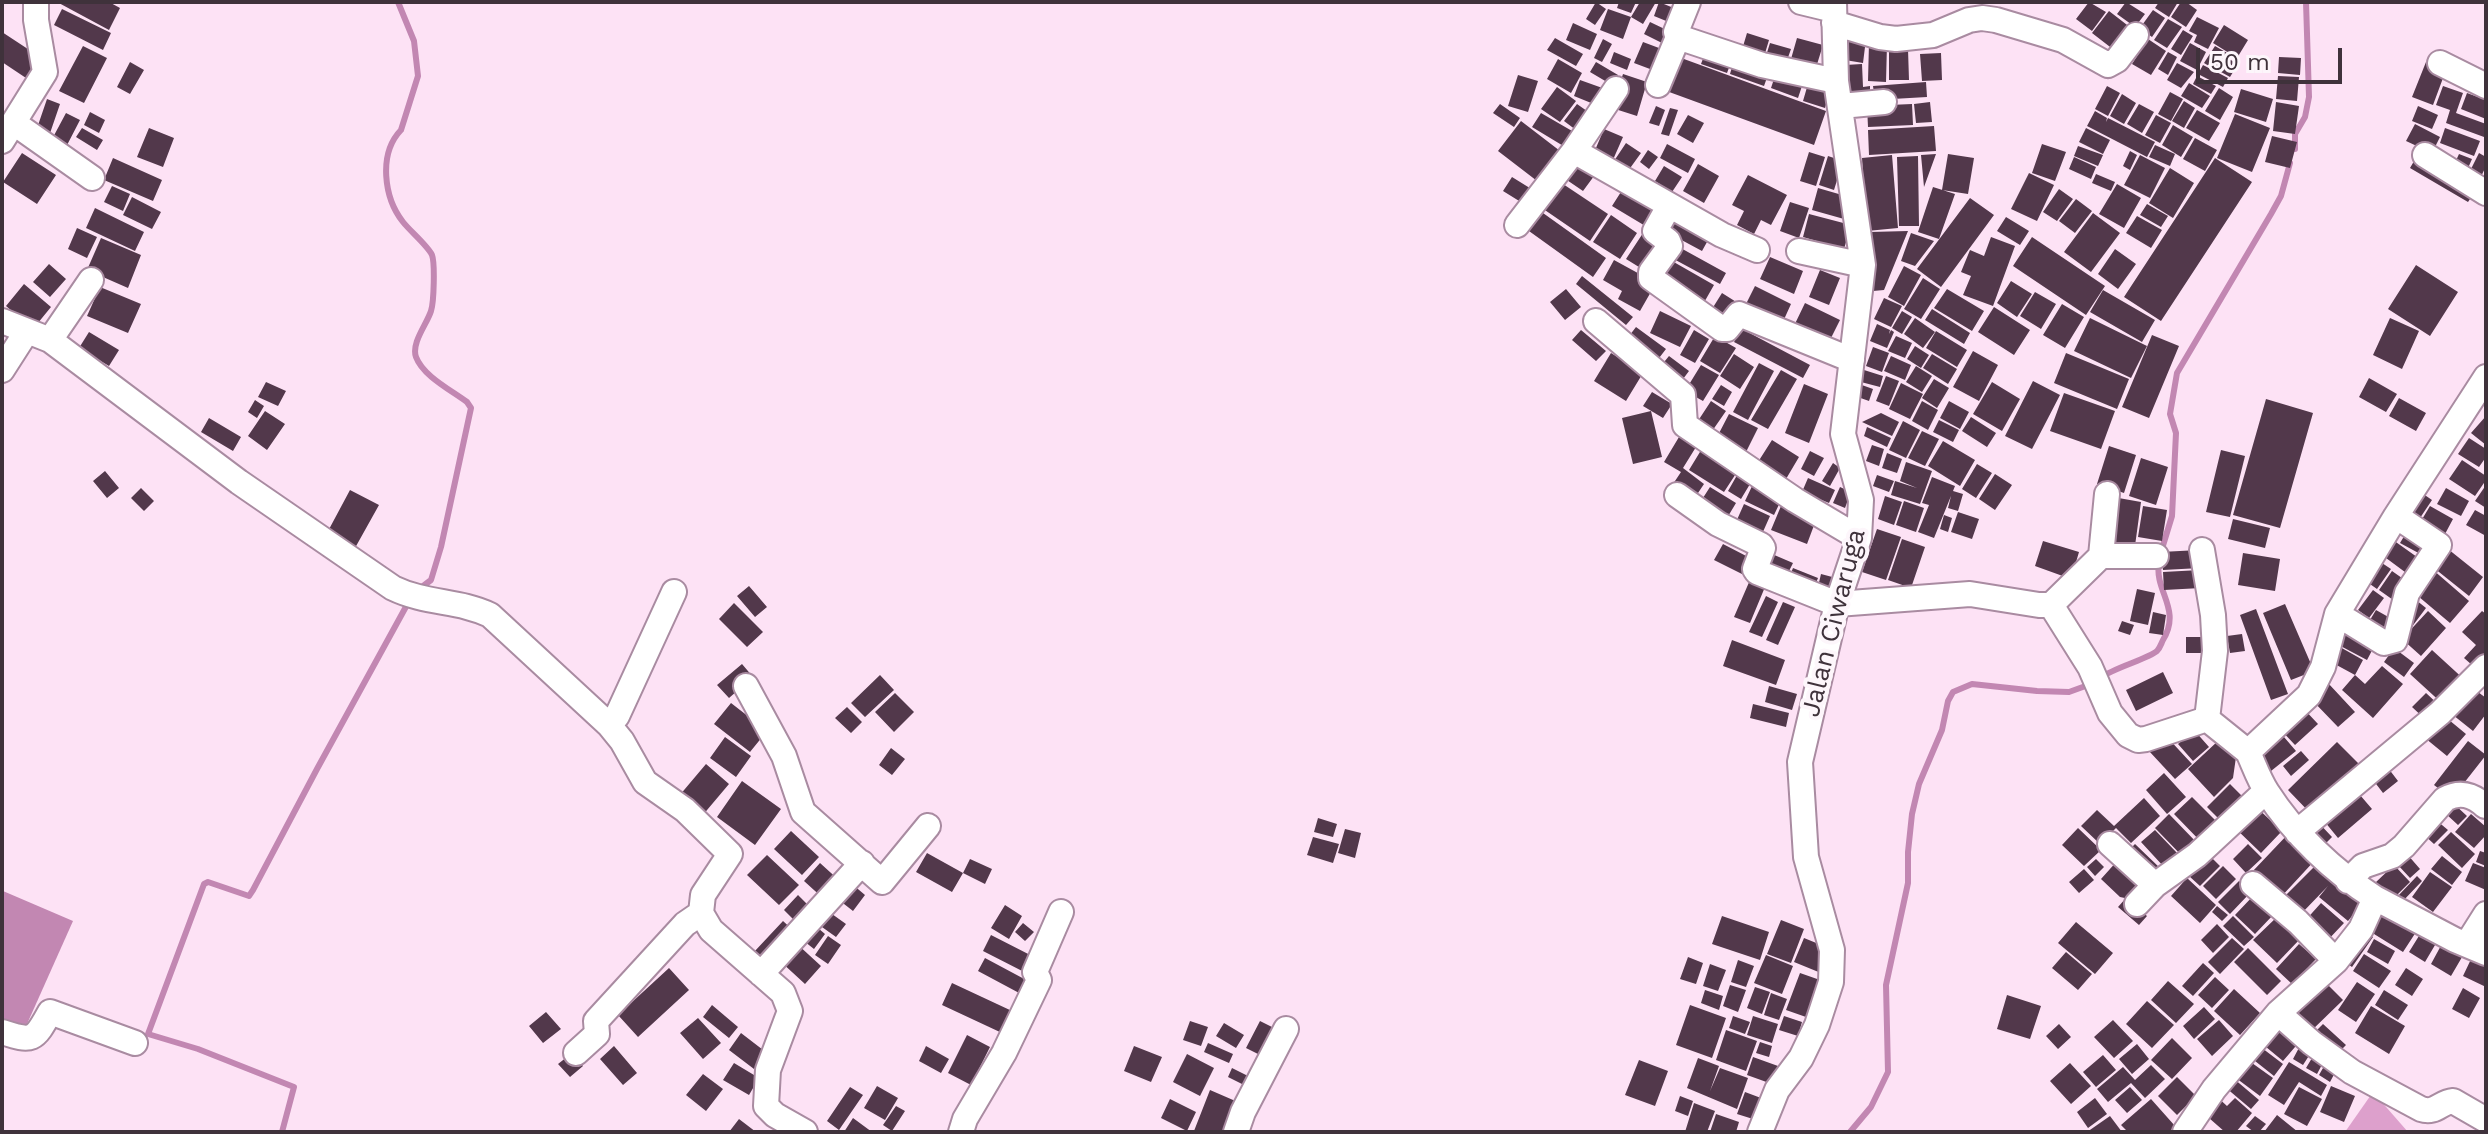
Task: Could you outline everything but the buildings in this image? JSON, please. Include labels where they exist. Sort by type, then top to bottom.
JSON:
[{"type":"street","points":[[36,2],[45,72],[8,132],[92,178]]},
{"type":"street","points":[[1658,85],[1678,37],[1676,32],[1688,2]]},
{"type":"street","points":[[1801,2],[1834,12],[1896,39],[1933,35],[1969,20],[1996,20],[2063,40],[2108,65],[2117,60],[2136,35]]},
{"type":"street","name":"Jalan Ciwaruga","points":[[1760,1132],[1777,1090],[1801,1058],[1817,1025],[1831,982],[1832,950],[1806,857],[1800,762],[1837,604],[1859,538],[1861,500],[1843,434],[1863,265],[1836,81],[1834,12]]},
{"type":"street","points":[[1678,37],[1762,65],[1836,81]]},
{"type":"street","points":[[2440,63],[2486,86]]},
{"type":"street","points":[[1517,225],[1574,151],[1616,89]]},
{"type":"street","points":[[1841,106],[1884,102]]},
{"type":"street","points":[[1574,151],[1722,235],[1757,250]]},
{"type":"street","points":[[2425,155],[2486,193]]},
{"type":"street","points":[[1669,206],[1655,231],[1670,246],[1651,272],[1651,278],[1722,329],[1727,329],[1739,314],[1852,360]]},
{"type":"street","points":[[1799,251],[1863,265]]},
{"type":"street","points":[[2,370],[39,336],[91,280]]},
{"type":"street","points":[[2,321],[39,336],[239,482],[393,588],[413,598],[476,609],[490,615],[609,725],[622,741],[645,782],[685,810],[730,854],[703,895],[701,913],[711,930],[783,993],[790,1011],[768,1070],[766,1106],[775,1115],[805,1132]]},
{"type":"street","points":[[1596,321],[1683,395],[1685,425],[1795,500],[1859,538]]},
{"type":"street","points":[[2248,752],[2309,695],[2323,667],[2337,614],[2486,377]]},
{"type":"street","points":[[2051,605],[2101,556],[2107,494]]},
{"type":"street","points":[[1677,495],[1718,524],[1761,545],[1763,548],[1755,571],[1837,604],[1970,594],[2051,605]]},
{"type":"street","points":[[2337,614],[2384,643],[2395,640],[2407,593],[2439,547],[2439,544],[2396,516]]},
{"type":"street","points":[[2202,550],[2213,615],[2215,651],[2207,719]]},
{"type":"street","points":[[2101,556],[2156,556]]},
{"type":"street","points":[[609,725],[617,716],[674,592]]},
{"type":"street","points":[[2051,605],[2090,667],[2110,713],[2128,735],[2138,740],[2146,739],[2207,719]]},
{"type":"street","points":[[2297,832],[2440,713],[2486,667]]},
{"type":"street","points":[[746,686],[784,756],[803,812],[882,882],[928,826]]},
{"type":"street","points":[[2207,719],[2248,752],[2266,791],[2297,832],[2348,881],[2441,934],[2477,949],[2486,914]]},
{"type":"street","points":[[2137,904],[2155,885],[2197,855],[2266,791]]},
{"type":"street","points":[[2348,881],[2363,866],[2392,856],[2452,795],[2460,793],[2485,806]]},
{"type":"street","points":[[2110,844],[2155,885]]},
{"type":"street","points":[[761,974],[862,863]]},
{"type":"street","points":[[2253,884],[2298,922],[2336,961]]},
{"type":"street","points":[[2185,1132],[2214,1089],[2278,1013],[2336,961],[2361,929],[2375,898]]},
{"type":"street","points":[[961,1132],[1039,980],[1035,972],[1061,912]]},
{"type":"street","points":[[576,1053],[597,1034],[596,1021],[685,924],[701,913]]},
{"type":"street","points":[[2,1032],[26,1040],[37,1036],[50,1012],[135,1043]]},
{"type":"street","points":[[2278,1013],[2352,1072],[2421,1109],[2432,1111],[2453,1101],[2486,1120]]},
{"type":"street","points":[[1236,1132],[1243,1112],[1286,1029]]},
{"type":"shaded area","points":[[3,891],[73,921],[23,1033],[2,1025]]},
{"type":"shaded area","points":[[2373,1092],[2408,1132],[2345,1132]]},
{"type":"waterway","points":[[398,2],[414,41],[418,76],[401,130],[389,151],[386,176],[391,201],[403,222],[430,251],[434,266],[432,306],[415,352],[420,364],[431,376],[471,408],[441,547],[431,580],[418,590]]},
{"type":"waterway","points":[[2295,149],[2295,134],[2305,117],[2309,97],[2306,2]]},
{"type":"waterway","points":[[2161,552],[2172,516],[2176,433],[2170,414],[2177,373],[2281,196],[2290,163]]},
{"type":"waterway","points":[[2100,678],[2153,654],[2160,647],[2170,619],[2160,582],[2159,563]]},
{"type":"waterway","points":[[282,1132],[294,1087],[198,1049],[148,1034],[204,884],[208,882],[249,896],[408,603]]},
{"type":"waterway","points":[[1850,1132],[1871,1107],[1888,1072],[1886,985],[1908,883],[1912,814],[1919,784],[1942,730],[1948,701],[1953,692],[1972,684],[2069,692],[2091,684]]}]
